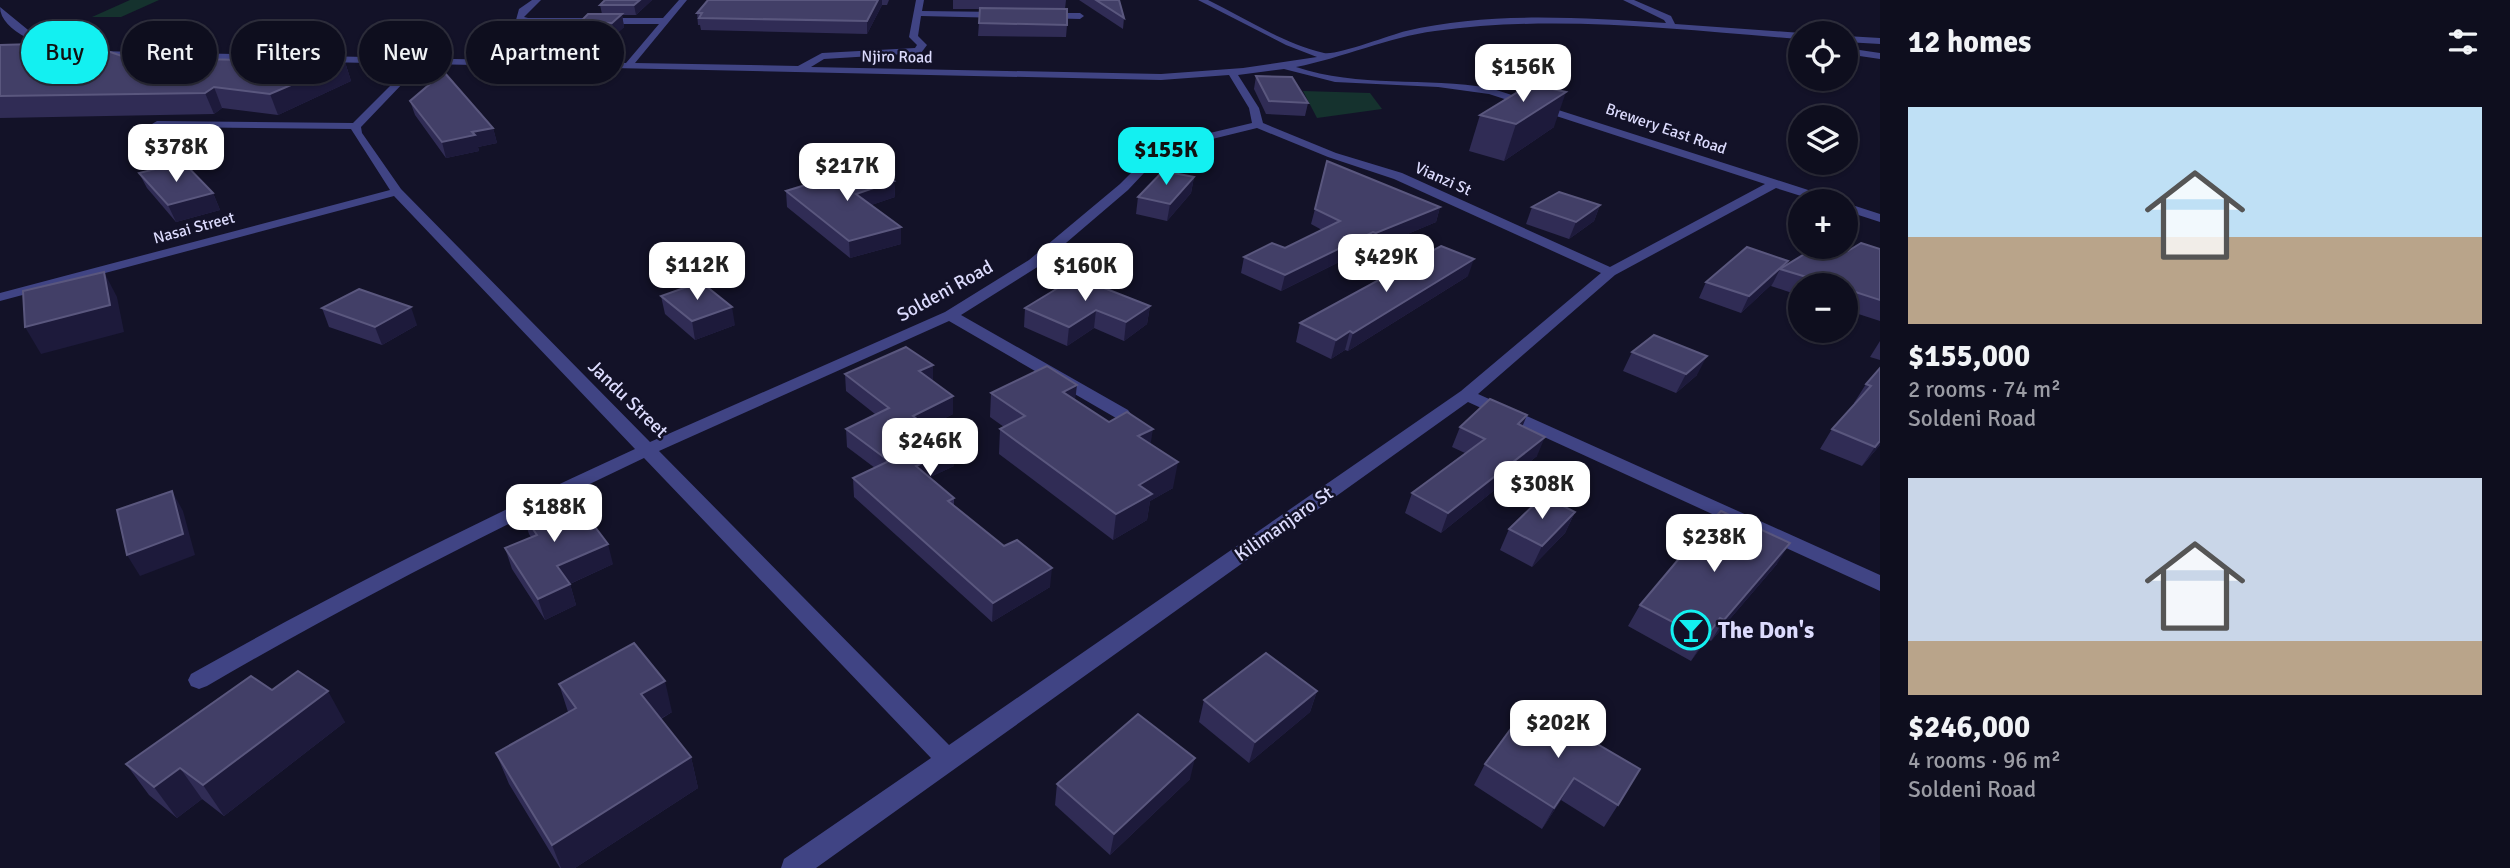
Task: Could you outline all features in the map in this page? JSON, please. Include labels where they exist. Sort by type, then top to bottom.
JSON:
[{"type":"street","points":[[537,0],[522,11],[519,18],[527,22],[663,21]]},
{"type":"street","points":[[627,67],[683,0]]},
{"type":"street","points":[[798,70],[822,56],[918,51],[922,45],[913,37],[920,0]]},
{"type":"street","points":[[1202,0],[1289,43],[1326,57]]},
{"type":"street","points":[[1627,0],[1668,18],[1672,22],[1667,28]]},
{"type":"street","name":"Njiro Road","points":[[0,9],[28,35],[53,47],[79,51],[359,61]]},
{"type":"street","points":[[918,13],[1012,15]]},
{"type":"street","points":[[1039,16],[1080,16]]},
{"type":"street","name":"Njiro Road","points":[[452,64],[1108,77],[1231,73],[1285,66],[1404,34],[1480,23],[1556,22],[1788,36]]},
{"type":"street","points":[[1760,34],[1788,39]]},
{"type":"street","points":[[1858,40],[1880,41]]},
{"type":"street","points":[[1858,53],[1880,56]]},
{"type":"street","name":"Brewery East Road","points":[[1285,66],[1305,75],[1334,81],[1438,84],[1488,91],[1616,130],[1790,189]]},
{"type":"street","points":[[1231,73],[1254,108],[1258,125]]},
{"type":"street","points":[[157,124],[356,126],[397,84]]},
{"type":"street","name":"Vianzi St","points":[[1258,125],[1332,155],[1398,176],[1610,272]]},
{"type":"street","name":"Soldeni Road","points":[[199,680],[291,627],[462,538],[649,449],[950,315],[1034,263],[1124,187],[1156,154],[1197,139],[1258,125]]},
{"type":"street","name":"Jandu Street","points":[[356,126],[356,133],[397,192],[948,760]]},
{"type":"street","name":"Kilimanjaro St","points":[[794,868],[1467,395],[1610,272],[1774,184]]},
{"type":"street","name":"Nasai Street","points":[[0,297],[397,192]]},
{"type":"street","points":[[1858,211],[1880,218]]},
{"type":"street","points":[[950,315],[1122,414]]},
{"type":"street","points":[[1467,395],[1880,584]]},
{"type":"green space","points":[[130,0],[159,0],[121,17],[92,17]]},
{"type":"green space","points":[[1303,91],[1370,93],[1382,109],[1317,118]]},
{"type":"building","points":[[605,0],[640,0],[634,5],[600,5]]},
{"type":"building","points":[[708,0],[878,0],[867,21],[699,18],[702,13],[697,13]]},
{"type":"building","points":[[1096,0],[1119,0],[1124,18]]},
{"type":"building","points":[[980,8],[1067,9],[1067,25],[979,23]]},
{"type":"building","points":[[588,14],[622,14],[614,21],[581,21]]},
{"type":"building","points":[[21,44],[21,84],[108,84],[108,51],[122,56],[122,84],[217,84],[217,59],[231,60],[231,84],[293,84],[270,94],[214,87],[205,93],[0,96],[0,45]]},
{"type":"building","points":[[1256,76],[1292,77],[1308,103],[1269,101]]},
{"type":"building","points":[[452,81],[493,128],[442,142],[410,101],[430,84],[452,84]]},
{"type":"building","points":[[1531,84],[1566,92],[1516,124],[1480,115]]},
{"type":"building","points":[[1327,161],[1440,207],[1373,232],[1285,275],[1244,257],[1272,243],[1285,248],[1340,221],[1315,209]]},
{"type":"building","points":[[179,163],[186,165],[213,193],[168,205],[139,173]]},
{"type":"building","points":[[867,166],[894,181],[856,194],[901,227],[849,241],[786,191]]},
{"type":"building","points":[[1163,171],[1194,177],[1170,204],[1138,197]]},
{"type":"building","points":[[1559,192],[1600,205],[1576,222],[1532,207]]},
{"type":"building","points":[[1861,243],[1880,249],[1880,300],[1858,293],[1858,273],[1793,273],[1780,269],[1796,259],[1858,259],[1858,245]]},
{"type":"building","points":[[1441,246],[1474,259],[1353,333],[1350,331],[1336,340],[1300,323]]},
{"type":"building","points":[[1747,247],[1788,261],[1749,296],[1706,282]]},
{"type":"building","points":[[104,272],[110,305],[25,327],[23,291]]},
{"type":"building","points":[[1076,277],[1150,306],[1126,322],[1096,310],[1069,327],[1025,308]]},
{"type":"building","points":[[701,282],[732,307],[692,321],[661,296]]},
{"type":"building","points":[[359,289],[411,307],[375,327],[322,308]]},
{"type":"building","points":[[1654,335],[1707,356],[1686,374],[1632,352]]},
{"type":"building","points":[[906,347],[933,365],[919,371],[953,396],[913,416],[954,448],[916,466],[954,498],[948,501],[1004,546],[1017,540],[1052,568],[993,603],[853,478],[889,461],[846,429],[889,408],[845,374]]},
{"type":"building","points":[[1047,366],[1077,385],[1063,392],[1109,422],[1127,412],[1153,429],[1138,436],[1178,462],[1139,485],[1152,494],[1116,514],[1000,429],[1025,416],[991,393]]},
{"type":"building","points":[[1880,368],[1880,441],[1875,447],[1832,429],[1871,386],[1866,384]]},
{"type":"building","points":[[1490,399],[1527,415],[1518,424],[1545,437],[1448,513],[1412,493],[1485,439],[1460,427]]},
{"type":"building","points":[[172,491],[183,534],[127,555],[117,510]]},
{"type":"building","points":[[570,494],[608,544],[557,566],[570,584],[538,599],[505,548],[537,535],[522,513]]},
{"type":"building","points":[[1543,496],[1575,512],[1542,546],[1509,529]]},
{"type":"building","points":[[1721,511],[1790,543],[1724,620],[1720,618],[1705,639],[1640,605],[1688,548],[1686,547]]},
{"type":"building","points":[[634,643],[665,681],[641,694],[691,757],[552,845],[496,753],[576,708],[559,684]]},
{"type":"building","points":[[1266,653],[1317,691],[1255,742],[1204,700]]},
{"type":"building","points":[[298,671],[328,691],[203,785],[180,768],[154,787],[126,764],[251,676],[272,690]]},
{"type":"building","points":[[1529,704],[1640,769],[1618,805],[1574,778],[1554,808],[1485,764]]},
{"type":"building","points":[[1138,714],[1195,758],[1114,834],[1057,784]]},
{"type":"place","name":"The Don's","points":[[1691,630]]}]
